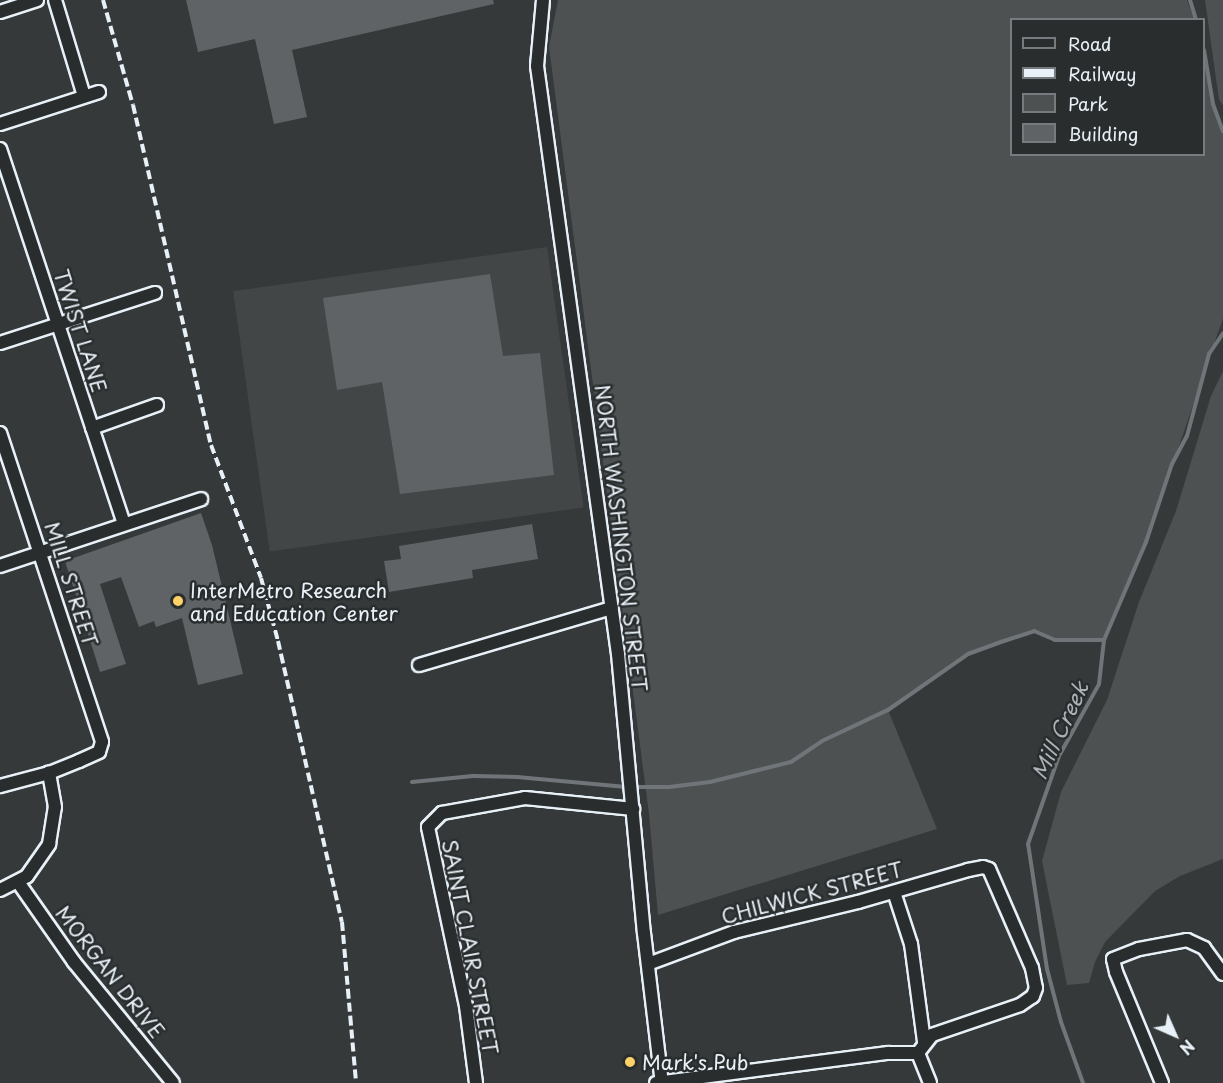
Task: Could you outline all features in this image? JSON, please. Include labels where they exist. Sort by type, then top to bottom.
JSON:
[{"type":"street","points":[[0,12],[37,0]]},
{"type":"street","points":[[55,0],[84,96]]},
{"type":"street","name":"NORTH WASHINGTON STREET","points":[[543,0],[537,66],[612,608],[660,1083]]},
{"type":"street","points":[[0,124],[99,92]]},
{"type":"street","name":"TWIST LANE","points":[[0,149],[124,524]]},
{"type":"street","points":[[0,343],[155,293]]},
{"type":"street","points":[[92,428],[158,405]]},
{"type":"street","name":"MILL STREET","points":[[0,433],[3,454],[40,552],[102,742],[102,749],[49,773]]},
{"type":"street","points":[[0,566],[201,499]]},
{"type":"street","points":[[419,665],[612,608]]},
{"type":"street","points":[[0,786],[49,773],[55,807],[52,832],[35,868],[18,882],[0,890]]},
{"type":"street","name":"SAINT CLAIR STREET","points":[[476,1083],[466,1006],[426,830],[431,821],[441,813],[525,798],[633,809]]},
{"type":"street","name":"CHILWICK STREET","points":[[648,964],[734,932],[894,892],[969,870],[982,867],[989,869],[1027,957],[1036,988],[1033,996],[1020,1005],[932,1035],[921,1047]]},
{"type":"street","name":"MORGAN DRIVE","points":[[18,882],[74,962],[173,1083]]},
{"type":"street","points":[[894,892],[911,944],[921,1047],[930,1083]]},
{"type":"street","points":[[1162,1083],[1116,972],[1113,959],[1178,940],[1193,942],[1204,948],[1223,974]]},
{"type":"street","points":[[660,1083],[921,1047]]},
{"type":"shaded area","points":[[547,247],[584,507],[270,552],[233,291]]},
{"type":"green space","points":[[558,0],[1187,0],[1194,18],[1010,18],[1010,156],[1205,156],[1205,56],[1213,104],[1223,131],[1223,318],[1146,542],[1104,640],[1055,640],[1034,631],[968,654],[888,710],[937,829],[658,915],[649,814],[549,47]]},
{"type":"green space","points":[[1205,0],[1223,0],[1223,105],[1219,100]]},
{"type":"green space","points":[[1223,371],[1223,859],[1180,876],[1155,891],[1105,942],[1095,962],[1089,983],[1067,985],[1042,861],[1061,792],[1107,700],[1139,602],[1176,511],[1211,396]]},
{"type":"building","points":[[186,0],[493,0],[494,4],[292,50],[307,117],[274,124],[255,39],[198,52]]},
{"type":"building","points":[[490,274],[503,356],[540,353],[554,475],[400,494],[382,382],[337,390],[323,298]]},
{"type":"building","name":"InterMetro Research and Education Center","points":[[201,513],[212,545],[243,674],[198,685],[182,618],[156,627],[154,621],[139,627],[121,577],[100,584],[126,664],[100,672],[65,561]]},
{"type":"building","points":[[532,524],[538,559],[472,570],[473,578],[389,592],[384,561],[401,559],[399,546]]},
{"type":"waterway","name":"Mill Creek","points":[[1190,0],[1195,18]]},
{"type":"waterway","name":"Mill Creek","points":[[1205,56],[1213,104],[1223,131]]},
{"type":"waterway","name":"Mill Creek","points":[[1083,1083],[1061,1022],[1047,969],[1028,844],[1059,756],[1099,684],[1104,640],[1146,542],[1172,464],[1187,436],[1209,354],[1223,333]]},
{"type":"waterway","points":[[634,787],[669,787],[710,782],[791,762],[822,741],[888,710],[968,654],[1034,631],[1055,640],[1104,640]]},
{"type":"waterway","points":[[412,782],[473,776],[517,777],[627,787]]},
{"type":"railway","points":[[103,0],[133,105],[211,445],[261,578],[278,641],[342,922],[356,1083]]},
{"type":"place","name":"InterMetro Research and Education Center","points":[[178,601]]},
{"type":"place","name":"Mark's Pub","points":[[630,1062]]}]
